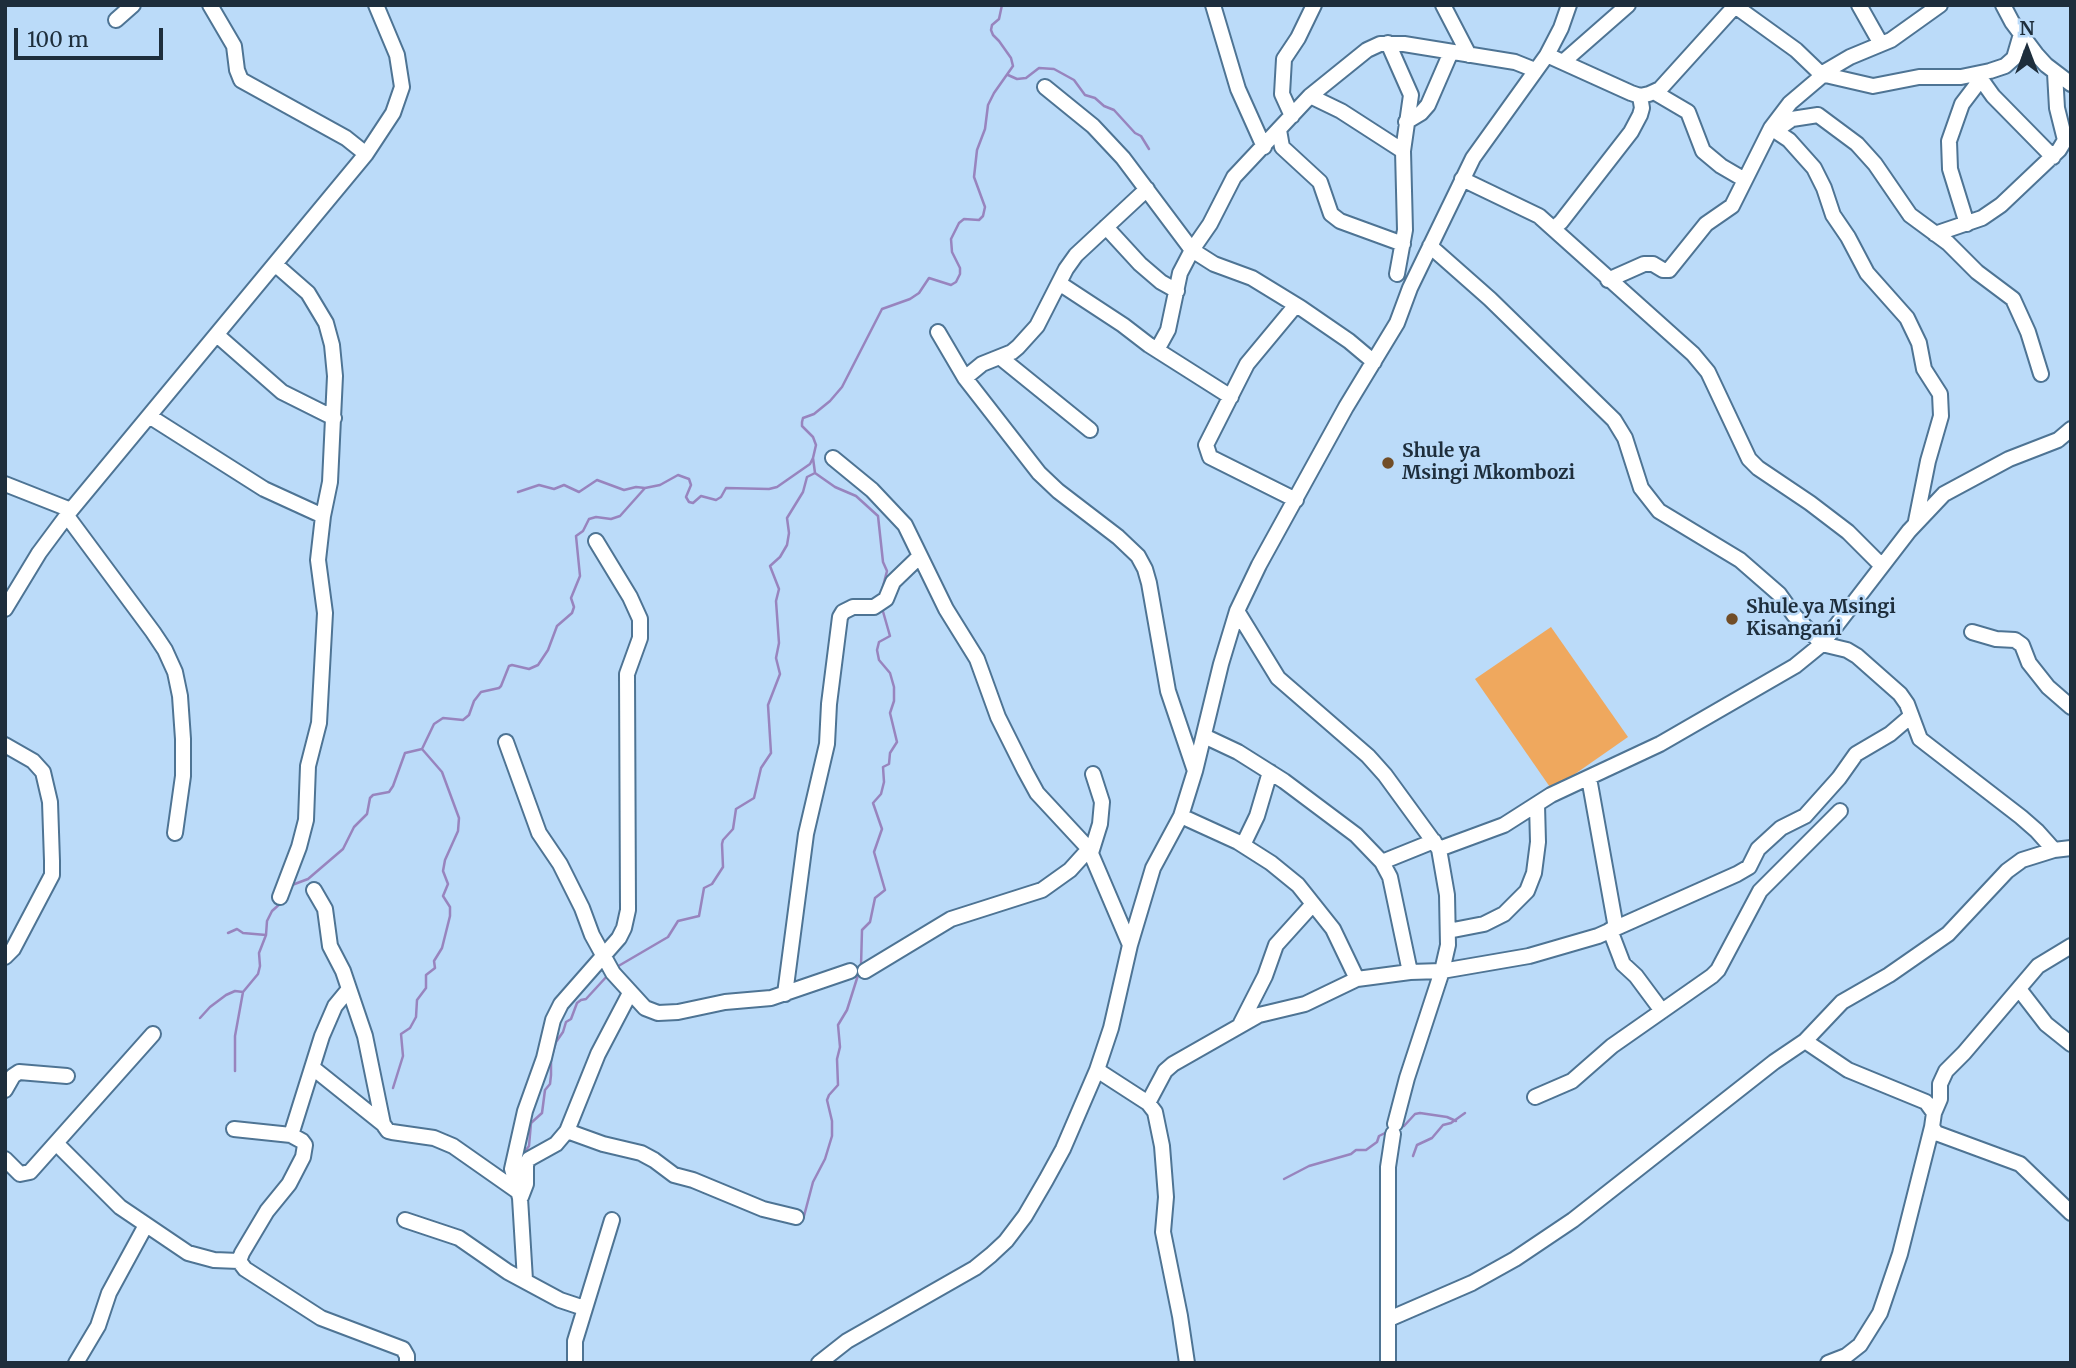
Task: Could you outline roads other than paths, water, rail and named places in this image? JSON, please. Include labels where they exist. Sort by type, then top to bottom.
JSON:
[{"type":"street","points":[[116,20],[133,5]]},
{"type":"street","points":[[209,5],[234,46],[241,80],[346,138],[366,154]]},
{"type":"street","points":[[5,609],[39,553],[69,513],[366,154],[393,113],[402,87],[397,55],[376,5]]},
{"type":"street","points":[[1213,5],[1238,89],[1264,147]]},
{"type":"street","points":[[1292,116],[1283,99],[1284,59],[1314,5]]},
{"type":"street","points":[[1443,5],[1469,55]]},
{"type":"street","points":[[819,1363],[847,1341],[975,1268],[1006,1241],[1025,1216],[1057,1160],[1097,1070],[1153,868],[1181,816],[1237,611],[1259,565],[1346,407],[1397,323],[1410,288],[1473,158],[1547,55],[1562,28],[1569,5]]},
{"type":"street","points":[[1563,62],[1628,5]]},
{"type":"street","points":[[1860,5],[1881,44]]},
{"type":"street","points":[[1608,280],[1644,264],[1653,264],[1663,270],[1669,270],[1706,224],[1732,206],[1790,103],[1822,74],[1850,57],[1897,36],[1940,5]]},
{"type":"street","points":[[2003,5],[2021,34],[2046,65],[2071,84]]},
{"type":"street","points":[[1554,228],[1631,132],[1647,94],[1660,89],[1735,6],[1796,50],[1822,74],[1873,86],[1919,77],[1980,77],[2006,65],[2014,58],[2021,34]]},
{"type":"street","points":[[1157,351],[1168,330],[1180,273],[1210,224],[1234,177],[1310,96],[1367,50],[1388,43],[1516,62],[1535,70]]},
{"type":"street","points":[[1388,43],[1411,92],[1403,152],[1406,206],[1397,274]]},
{"type":"street","points":[[1406,122],[1428,105],[1451,52]]},
{"type":"street","points":[[1547,55],[1688,112],[1703,151],[1721,166],[1745,180]]},
{"type":"street","points":[[1935,234],[1982,218],[2001,205],[2053,157],[2065,140],[2057,108],[2055,73]]},
{"type":"street","points":[[1980,77],[1993,96],[2053,157]]},
{"type":"street","points":[[1967,224],[1950,169],[1949,141],[1962,104],[1980,77]]},
{"type":"street","points":[[1045,87],[1093,126],[1147,189],[1192,250],[1214,264],[1252,278],[1296,305],[1349,341],[1374,362]]},
{"type":"street","points":[[1310,96],[1341,111],[1403,152]]},
{"type":"street","points":[[1773,130],[1793,119],[1805,116],[1823,117],[1866,153],[1905,209],[1948,243],[1977,272],[2013,299],[2028,332],[2041,374]]},
{"type":"street","points":[[1279,130],[1282,146],[1320,181],[1331,214],[1340,222],[1403,244]]},
{"type":"street","points":[[1773,130],[1801,152],[1814,168],[1833,215],[1867,273],[1907,318],[1919,343],[1924,369],[1940,394],[1941,416],[1928,461],[1916,523]]},
{"type":"street","points":[[1462,179],[1529,211],[1554,228],[1608,280],[1693,354],[1708,372],[1749,459],[1848,532],[1882,566]]},
{"type":"street","points":[[964,378],[982,365],[1001,358],[1018,347],[1037,326],[1076,255],[1147,189]]},
{"type":"street","points":[[1106,227],[1140,264],[1161,282],[1177,291]]},
{"type":"street","points":[[1430,246],[1490,299],[1614,420],[1625,438],[1642,488],[1659,511],[1740,560],[1779,593],[1794,615],[1822,644],[1847,650],[1857,656],[1900,694],[1907,704],[1920,739],[2021,817],[2054,849]]},
{"type":"street","points":[[276,265],[308,293],[326,323],[332,345],[335,376],[330,482],[318,560],[325,613],[319,723],[308,766],[306,820],[280,897]]},
{"type":"street","points":[[1059,283],[1157,351],[1231,397]]},
{"type":"street","points":[[1296,305],[1247,364],[1206,445],[1210,457],[1296,499]]},
{"type":"street","points":[[938,332],[964,378],[1039,473],[1118,537],[1142,563],[1149,583],[1168,691],[1195,771]]},
{"type":"street","points":[[217,335],[282,392],[334,418]]},
{"type":"street","points":[[1001,358],[1090,430]]},
{"type":"street","points":[[149,416],[264,489],[323,516]]},
{"type":"street","points":[[1382,862],[1504,825],[1551,795],[1660,744],[1795,666],[1822,644],[1916,523],[1944,494],[2022,453],[2058,440],[2071,429]]},
{"type":"street","points":[[833,458],[891,508],[905,525],[946,610],[977,659],[998,717],[1037,793],[1090,851],[1130,945]]},
{"type":"street","points":[[5,484],[69,513],[165,650],[175,672],[180,696],[183,739],[183,776],[175,833]]},
{"type":"street","points":[[525,1280],[520,1196],[512,1169],[525,1111],[544,1058],[553,1020],[569,994],[619,938],[627,919],[627,674],[636,652],[640,628],[630,597],[596,541]]},
{"type":"street","points":[[785,994],[806,834],[827,744],[840,617],[843,612],[853,607],[874,607],[886,599],[893,582],[920,556]]},
{"type":"street","points":[[1237,611],[1278,678],[1368,756],[1437,845],[1447,895],[1448,945],[1405,1083],[1388,1167],[1388,1363]]},
{"type":"street","points":[[1972,632],[1996,639],[2015,640],[2022,645],[2029,663],[2048,687],[2071,707]]},
{"type":"street","points":[[1148,1103],[1165,1071],[1258,1015],[1305,1004],[1357,979],[1442,971],[1529,956],[1613,929],[1745,870],[1758,849],[1769,839],[1788,823],[1805,816],[1839,778],[1856,754],[1890,734],[1911,716]]},
{"type":"street","points":[[1204,736],[1238,752],[1270,772],[1356,835],[1382,862],[1390,877],[1410,972]]},
{"type":"street","points":[[506,742],[539,833],[559,864],[613,973],[645,1008],[658,1013],[688,1011],[725,1002],[760,1000],[857,971],[951,919],[1042,890],[1070,870],[1090,851],[1100,824],[1102,802],[1093,774]]},
{"type":"street","points":[[5,745],[33,761],[43,772],[50,802],[52,860],[52,876],[18,939],[5,957]]},
{"type":"street","points":[[1244,845],[1262,801],[1270,772]]},
{"type":"street","points":[[1589,778],[1613,929],[1623,964],[1636,976],[1662,1011]]},
{"type":"street","points":[[1448,931],[1484,924],[1504,914],[1527,891],[1534,873],[1538,842],[1537,806]]},
{"type":"street","points":[[1535,1097],[1572,1081],[1612,1046],[1718,970],[1760,891],[1840,811]]},
{"type":"street","points":[[1181,816],[1244,845],[1298,885],[1333,929],[1357,979]]},
{"type":"street","points":[[1389,1319],[1472,1283],[1516,1259],[1573,1220],[1774,1062],[1805,1041],[1842,1002],[1889,975],[1948,934],[2007,871],[2022,860],[2054,849],[2071,848]]},
{"type":"street","points":[[314,890],[325,909],[330,946],[349,989],[372,1066],[378,1110],[383,1124]]},
{"type":"street","points":[[1241,1023],[1265,976],[1276,945],[1313,904]]},
{"type":"street","points":[[1828,1363],[1846,1356],[1860,1345],[1880,1313],[1900,1254],[1940,1099],[1940,1084],[1946,1070],[1964,1053],[2038,966],[2071,946]]},
{"type":"street","points":[[291,1135],[322,1036],[335,1006],[349,989]]},
{"type":"street","points":[[2019,989],[2046,1024],[2071,1044]]},
{"type":"street","points":[[520,1196],[525,1191],[525,1171],[529,1159],[556,1144],[566,1131],[598,1054],[630,993]]},
{"type":"street","points":[[5,1159],[17,1172],[24,1174],[34,1169],[153,1034]]},
{"type":"street","points":[[1805,1041],[1848,1070],[1926,1102],[1936,1133],[2020,1164],[2071,1213]]},
{"type":"street","points":[[313,1068],[392,1132],[434,1138],[453,1146],[520,1196]]},
{"type":"street","points":[[1097,1070],[1148,1103],[1155,1112],[1161,1142],[1166,1197],[1163,1232],[1181,1316],[1187,1363]]},
{"type":"street","points":[[5,1090],[13,1076],[19,1072],[67,1076]]},
{"type":"street","points":[[233,1129],[291,1135],[302,1141],[304,1146],[303,1157],[289,1184],[254,1232],[239,1262]]},
{"type":"street","points":[[566,1131],[641,1153],[674,1175],[763,1209],[796,1217]]},
{"type":"street","points":[[56,1143],[120,1207],[188,1253],[214,1260],[239,1262],[321,1318],[403,1349],[407,1363]]},
{"type":"street","points":[[405,1220],[459,1238],[508,1272],[560,1300],[584,1308]]},
{"type":"street","points":[[575,1363],[575,1341],[612,1220]]},
{"type":"street","points":[[76,1363],[98,1326],[109,1293],[146,1225]]},
{"type":"waterway","points":[[881,594],[887,571],[883,562],[878,516],[856,496],[835,487],[815,473],[813,458],[816,445],[802,422],[803,418],[814,414],[830,401],[842,387],[882,309],[910,299],[919,293],[929,278],[951,285],[960,274],[952,252],[951,239],[964,219],[979,220],[983,216],[985,207],[974,177],[977,150],[985,129],[988,105],[1013,66],[1011,58],[991,30],[992,25],[999,19],[1002,5]]},
{"type":"waterway","points":[[1008,75],[1017,79],[1026,78],[1039,68],[1054,69],[1074,80],[1085,95],[1114,110],[1141,136],[1149,149]]},
{"type":"waterway","points":[[518,492],[539,485],[554,489],[564,485],[579,492],[597,480],[624,490],[645,488],[660,485],[678,475],[689,479],[691,485],[686,497],[693,503],[701,496],[716,500],[726,488],[777,487],[810,464],[813,458]]},
{"type":"waterway","points":[[615,968],[668,937],[678,921],[699,916],[704,888],[712,884],[723,867],[722,844],[733,829],[736,809],[754,798],[761,768],[771,753],[768,705],[780,674],[776,658],[779,643],[776,601],[779,589],[770,566],[780,557],[787,545],[787,518],[803,492],[807,477],[815,473]]},
{"type":"waterway","points":[[422,749],[434,724],[443,718],[463,720],[469,715],[481,692],[501,686],[509,666],[529,669],[538,665],[548,650],[557,626],[572,613],[574,607],[571,598],[580,576],[576,536],[583,531],[589,519],[611,519],[620,516],[645,488]]},
{"type":"waterway","points":[[861,966],[862,930],[870,922],[875,898],[885,890],[874,852],[882,829],[873,803],[881,794],[884,782],[883,767],[889,764],[890,753],[897,742],[890,713],[894,701],[894,687],[890,673],[879,660],[877,650],[879,642],[890,636],[882,608]]},
{"type":"waterway","points":[[292,885],[308,879],[343,849],[354,827],[367,814],[370,798],[389,792],[393,786],[405,753],[422,749]]},
{"type":"waterway","points":[[393,1088],[403,1056],[401,1034],[410,1028],[416,1017],[417,1000],[426,988],[426,975],[435,968],[434,961],[442,948],[450,916],[450,907],[443,896],[448,884],[443,871],[458,831],[459,818],[442,772],[422,749]]},
{"type":"waterway","points":[[235,1071],[235,1036],[243,992],[258,974],[259,953],[266,935],[267,921],[272,911],[282,902]]},
{"type":"waterway","points":[[228,933],[237,929],[243,933],[266,935]]},
{"type":"waterway","points":[[804,1216],[813,1182],[825,1159],[832,1136],[827,1100],[838,1085],[838,1025],[847,1010],[859,972]]},
{"type":"waterway","points":[[521,1157],[529,1146],[531,1123],[542,1113],[545,1090],[550,1084],[551,1059],[556,1042],[566,1022],[571,1019],[577,1003],[586,999],[608,975]]},
{"type":"waterway","points":[[200,1018],[226,995],[235,991],[243,992]]},
{"type":"waterway","points":[[1399,1127],[1420,1113],[1456,1121]]},
{"type":"waterway","points":[[1413,1156],[1417,1145],[1432,1138],[1443,1125],[1465,1113]]},
{"type":"waterway","points":[[1284,1179],[1309,1166],[1351,1154],[1356,1150],[1366,1150],[1377,1142],[1379,1136],[1389,1131]]},
{"type":"place","name":"Shule ya Msingi Mkombozi","points":[[1388,463]]},
{"type":"place","name":"Shule ya Msingi Kisangani","points":[[1732,619]]}]
